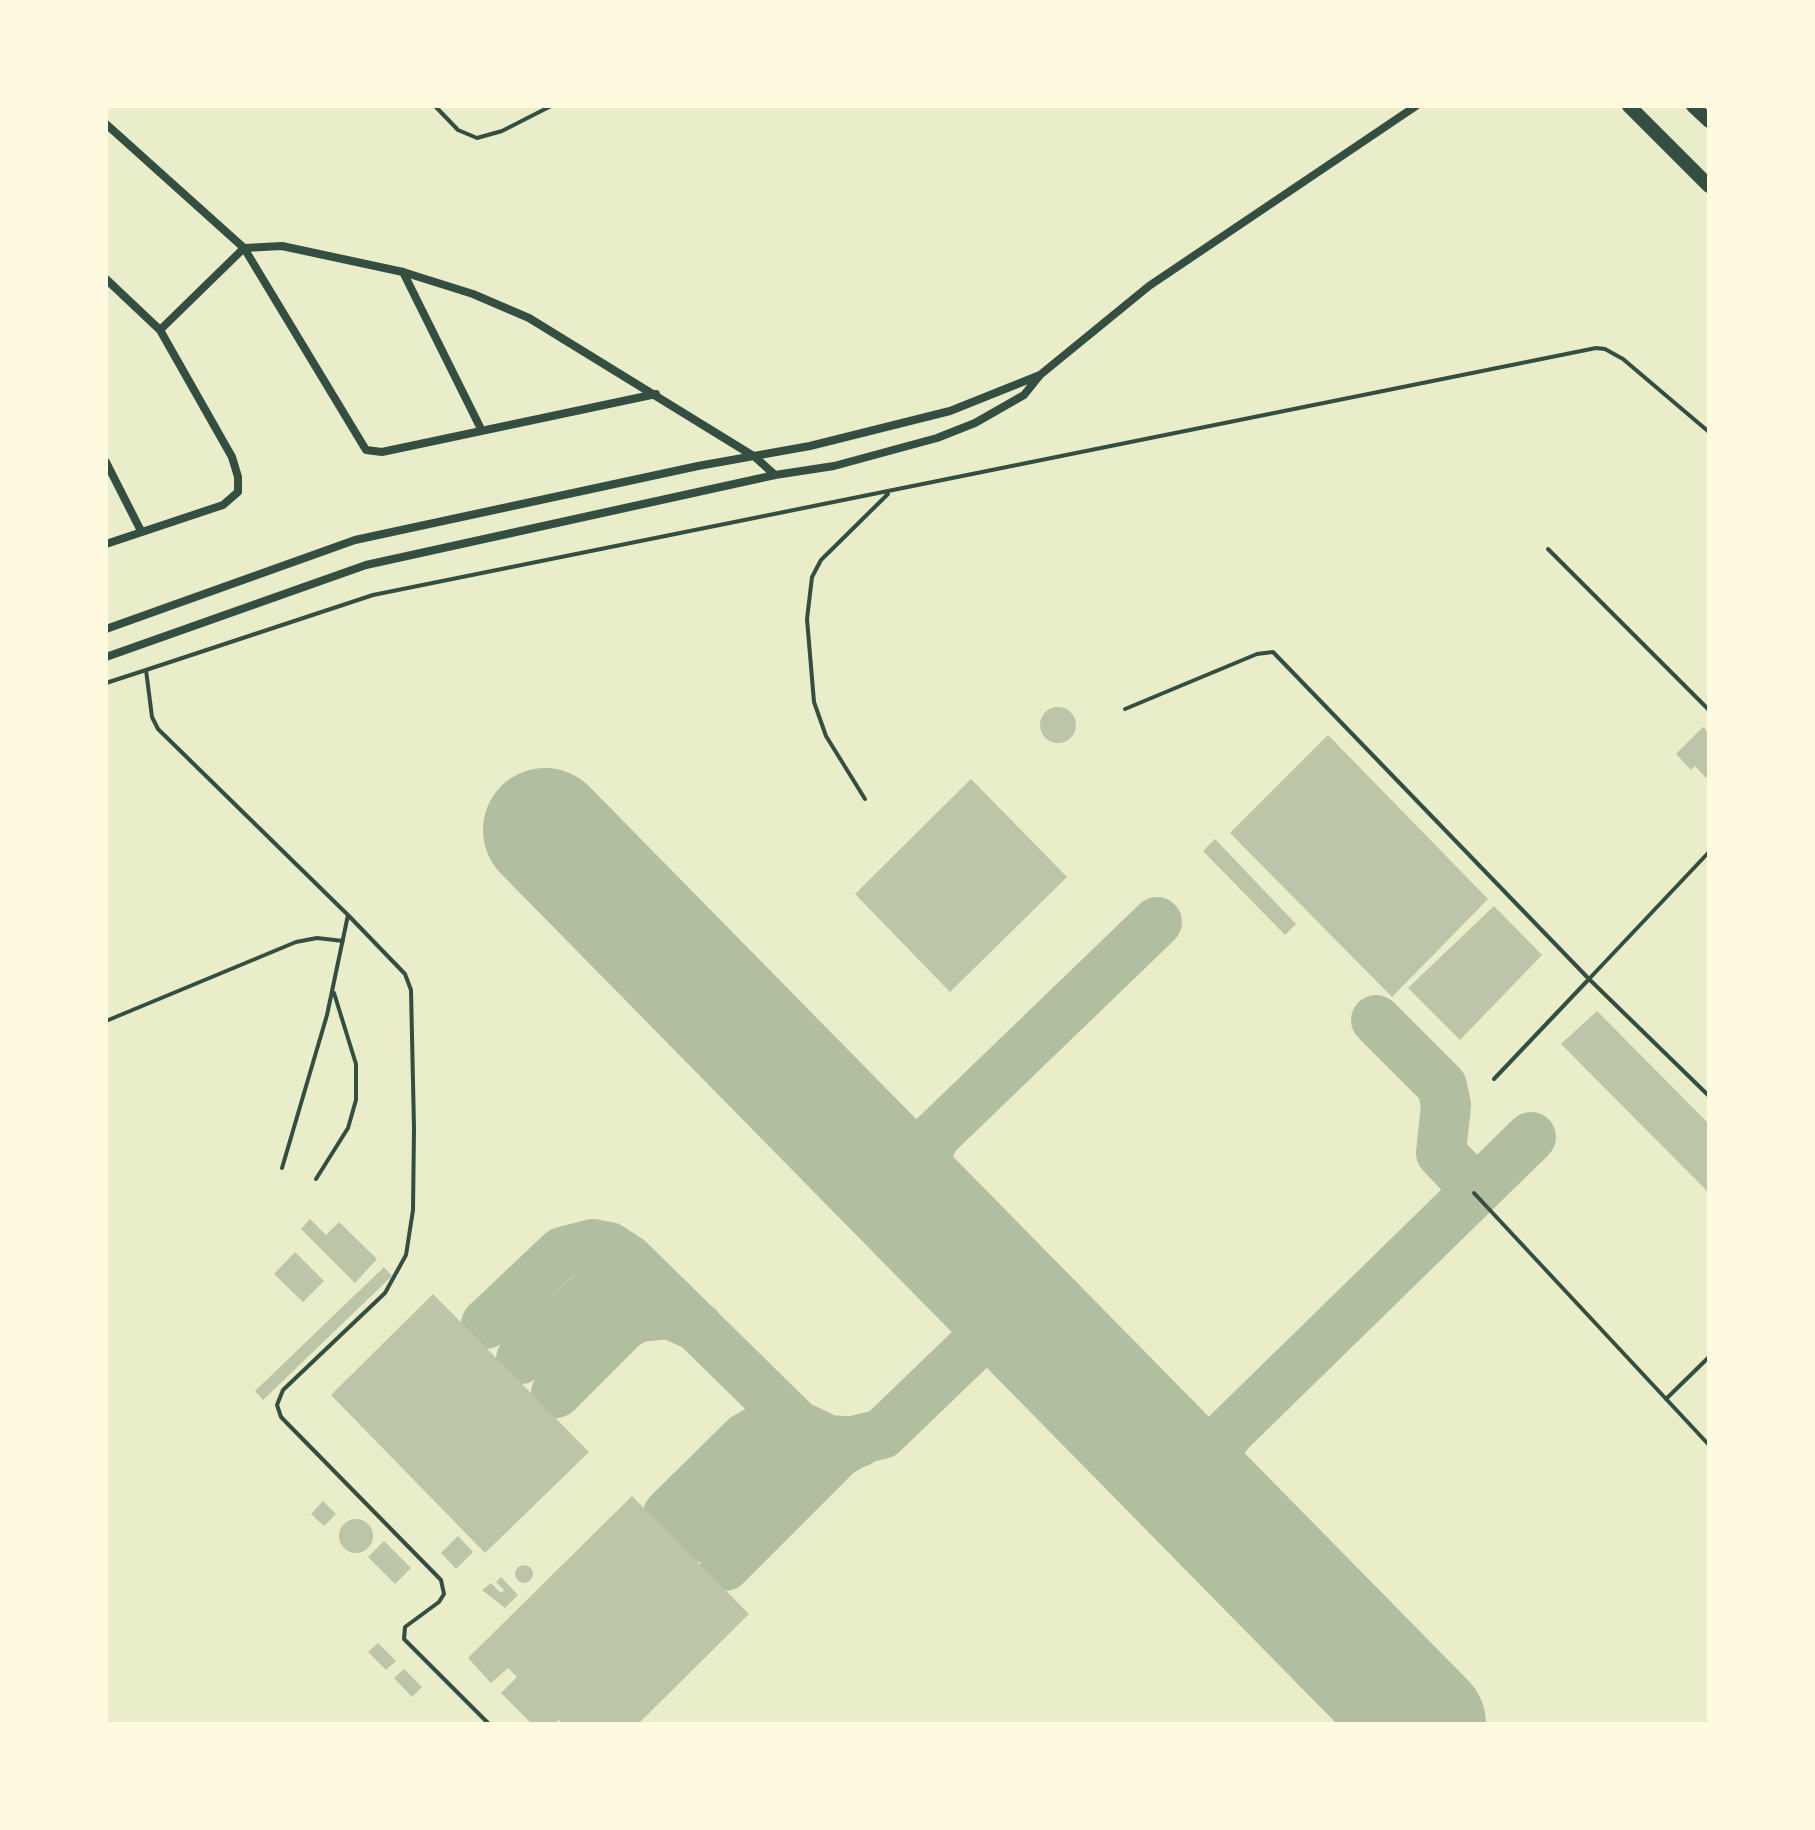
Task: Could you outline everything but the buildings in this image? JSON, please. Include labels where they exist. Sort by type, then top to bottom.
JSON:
[{"type":"highway","points":[[1629,106],[1709,186]]},
{"type":"highway","points":[[1693,106],[1709,121]]},
{"type":"street","points":[[106,657],[366,565],[775,475],[834,466],[937,438],[999,412],[1024,395],[1040,375],[1149,286],[1416,106]]},
{"type":"street","points":[[106,124],[244,248],[355,436],[373,453],[656,394]]},
{"type":"street","points":[[160,330],[244,248],[282,246],[403,272],[473,294],[529,318],[755,457],[775,475]]},
{"type":"street","points":[[403,272],[481,429]]},
{"type":"street","points":[[106,279],[160,330],[232,457],[238,477],[238,492],[223,505],[106,544]]},
{"type":"street","points":[[106,629],[305,557],[400,528],[755,457],[950,411],[1040,375]]},
{"type":"street","points":[[106,462],[141,531]]},
{"type":"lane","points":[[435,106],[458,130],[477,138],[502,131],[551,106]]},
{"type":"lane","points":[[106,683],[373,595],[1596,348],[1623,359],[1709,432]]},
{"type":"lane","points":[[865,799],[826,736],[814,702],[807,619],[812,577],[821,560],[889,492]]},
{"type":"lane","points":[[1548,549],[1709,710]]},
{"type":"lane","points":[[1125,709],[1257,654],[1273,652],[1589,979],[1709,1096]]},
{"type":"lane","points":[[146,670],[152,717],[158,729],[348,915],[405,974],[411,990],[413,1210],[406,1255],[385,1293],[283,1390],[278,1411],[441,1580],[444,1594],[439,1602],[405,1627],[404,1639],[489,1724]]},
{"type":"lane","points":[[1494,1079],[1709,852]]},
{"type":"lane","points":[[282,1168],[333,991],[348,915]]},
{"type":"lane","points":[[106,1021],[296,942],[317,938],[343,941]]},
{"type":"lane","points":[[316,1179],[348,1128],[356,1100],[356,1064],[346,1023],[333,991]]},
{"type":"lane","points":[[1474,1193],[1709,1445]]},
{"type":"lane","points":[[1666,1399],[1709,1357]]},
{"type":"taxiway","points":[[933,1223],[923,1180],[924,1163],[934,1137],[1157,922]]},
{"type":"taxiway","points":[[1376,1020],[1442,1086],[1446,1105],[1441,1153],[1476,1190]]},
{"type":"taxiway","points":[[1214,1511],[1203,1491],[1205,1473],[1208,1461],[1229,1432],[1531,1137]]},
{"type":"taxiway","points":[[486,1324],[562,1252],[593,1244],[609,1247],[629,1260],[797,1425],[828,1440],[859,1442]]},
{"type":"taxiway","points":[[521,1359],[604,1282],[627,1276],[654,1285]]},
{"type":"taxiway","points":[[556,1393],[624,1325],[638,1317],[669,1314],[698,1327]]},
{"type":"taxiway","points":[[699,1537],[782,1458],[882,1434],[991,1329],[1022,1324],[1041,1334]]},
{"type":"taxiway","points":[[668,1514],[745,1438],[757,1431],[781,1425],[814,1434]]},
{"type":"taxiway","points":[[725,1566],[838,1453],[853,1444]]},
{"type":"runway","points":[[545,830],[1424,1724]]}]
